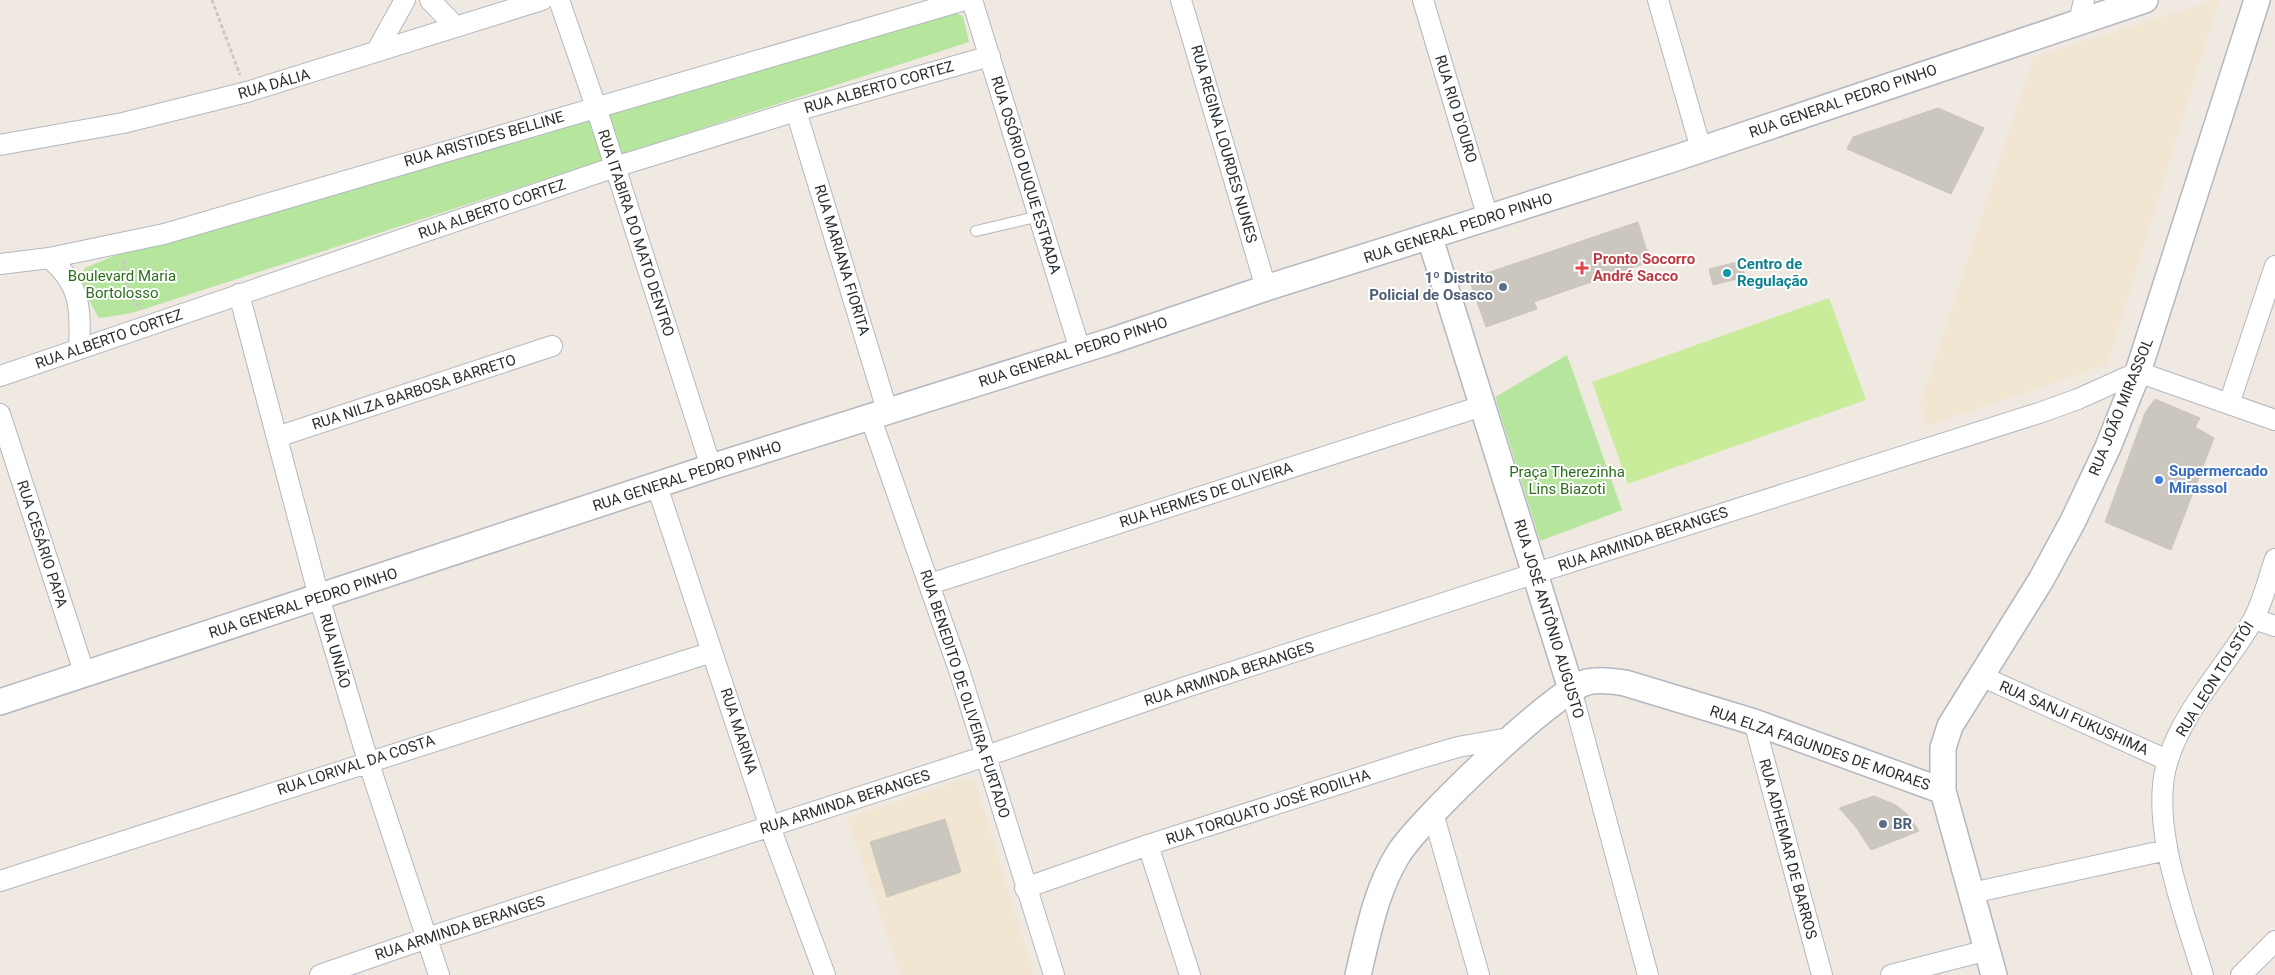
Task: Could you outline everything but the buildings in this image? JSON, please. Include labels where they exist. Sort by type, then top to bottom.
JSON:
[{"type":"street","points":[[376,52],[405,0]]},
{"type":"street","points":[[430,0],[455,26]]},
{"type":"street","name":"RUA DÁLIA","points":[[0,145],[123,122],[247,92],[542,0]]},
{"type":"street","name":"RUA ITABIRA DO MATO DENTRO","points":[[559,0],[596,106],[712,467]]},
{"type":"street","name":"RUA ARISTIDES BELLINE","points":[[0,264],[49,258],[173,231],[596,106],[966,0]]},
{"type":"street","name":"RUA OSÓRIO DUQUE ESTRADA","points":[[972,0],[1080,350]]},
{"type":"street","name":"RUA REGINA LOURDES NUNES","points":[[1181,0],[1266,288]]},
{"type":"street","name":"RUA RIO D'OURO","points":[[1423,0],[1488,218]]},
{"type":"street","points":[[1658,0],[1702,148]]},
{"type":"street","name":"RUA GENERAL PEDRO PINHO","points":[[0,702],[712,467],[1080,350],[1266,288],[1430,238],[1702,148],[2081,11],[2145,0]]},
{"type":"street","name":"RUA JOÃO MIRASSOL","points":[[1943,791],[1943,748],[1950,726],[2060,546],[2108,447],[2138,372],[2257,0]]},
{"type":"street","name":"RUA ALBERTO CORTEZ","points":[[0,376],[615,167],[796,111],[990,56]]},
{"type":"street","name":"RUA MARIANA FIORITA","points":[[796,111],[879,413]]},
{"type":"street","name":"RUA JOSÉ ANTÔNIO AUGUSTO","points":[[1430,238],[1571,689],[1648,975]]},
{"type":"street","points":[[49,258],[63,270],[78,300],[79,349]]},
{"type":"street","points":[[2229,404],[2275,267]]},
{"type":"street","name":"RUA UNIÃO","points":[[238,294],[320,597],[368,761],[439,975]]},
{"type":"street","name":"RUA NILZA BARBOSA BARRETO","points":[[277,437],[552,346]]},
{"type":"street","points":[[2138,372],[2275,420]]},
{"type":"street","name":"RUA ARMINDA BERANGES","points":[[320,975],[427,938],[986,756],[1195,684],[2048,410],[2078,399],[2138,372]]},
{"type":"street","name":"RUA HERMES DE OLIVEIRA","points":[[930,584],[1482,406]]},
{"type":"street","name":"RUA BENEDITO DE OLIVEIRA FURTADO","points":[[879,413],[930,584],[1054,975]]},
{"type":"street","name":"RUA CESÁRIO PAPA","points":[[0,414],[85,675]]},
{"type":"street","name":"RUA MARINA","points":[[657,486],[770,827],[825,975]]},
{"type":"street","name":"RUA LEON TOLSTÓI","points":[[2203,975],[2168,850],[2164,818],[2164,784],[2168,760],[2181,729],[2254,619],[2275,560]]},
{"type":"street","points":[[2254,619],[2275,626]]},
{"type":"street","name":"RUA LORIVAL DA COSTA","points":[[0,881],[368,761],[712,652]]},
{"type":"street","name":"RUA SANJI FUKUSHIMA","points":[[1981,676],[2168,760]]},
{"type":"street","name":"RUA ELZA FAGUNDES DE MORAES","points":[[1571,689],[1588,682],[1604,680],[1625,683],[1754,722],[1943,791],[1994,975]]},
{"type":"street","points":[[1358,975],[1378,899],[1392,865],[1400,852],[1433,813],[1514,737],[1571,689]]},
{"type":"street","name":"RUA ADHEMAR DE BARROS","points":[[1754,722],[1822,975]]},
{"type":"street","name":"RUA TORQUATO JOSÉ RODILHA","points":[[1026,888],[1148,845],[1458,747],[1514,737]]},
{"type":"street","points":[[1433,813],[1479,975]]},
{"type":"street","points":[[1148,845],[1190,975]]},
{"type":"street","points":[[1972,893],[2168,850]]},
{"type":"street","points":[[2241,975],[2275,941]]},
{"type":"street","points":[[1891,975],[1988,950]]},
{"type":"lane","points":[[976,231],[1040,216]]},
{"type":"path","points":[[212,0],[247,92]]},
{"type":"path","points":[[129,242],[124,265],[125,279],[132,296],[140,307],[158,323]]},
{"type":"shaded area","points":[[2219,0],[2108,364],[1925,427],[1921,402],[2033,58]]},
{"type":"shaded area","points":[[966,778],[976,784],[1034,975],[901,975],[847,818]]},
{"type":"green space","name":"Boulevard Maria Bortolosso","points":[[943,9],[963,16],[969,42],[132,313],[99,318],[84,288],[83,275],[85,268],[111,257]]},
{"type":"green space","points":[[1829,298],[1866,400],[1628,484],[1592,382]]},
{"type":"green space","name":"Praça Therezinha Lins Biazoti","points":[[1567,355],[1622,510],[1540,541],[1495,397]]},
{"type":"place","name":"Pronto Socorro André Sacco","points":[[1582,268]]},
{"type":"place","name":"Centro de Regulação","points":[[1727,273]]},
{"type":"place","name":"1º Distrito Policial de Osasco","points":[[1503,287]]},
{"type":"place","name":"Supermercado Mirassol","points":[[2159,480]]},
{"type":"place","name":"BR","points":[[1883,824]]}]
